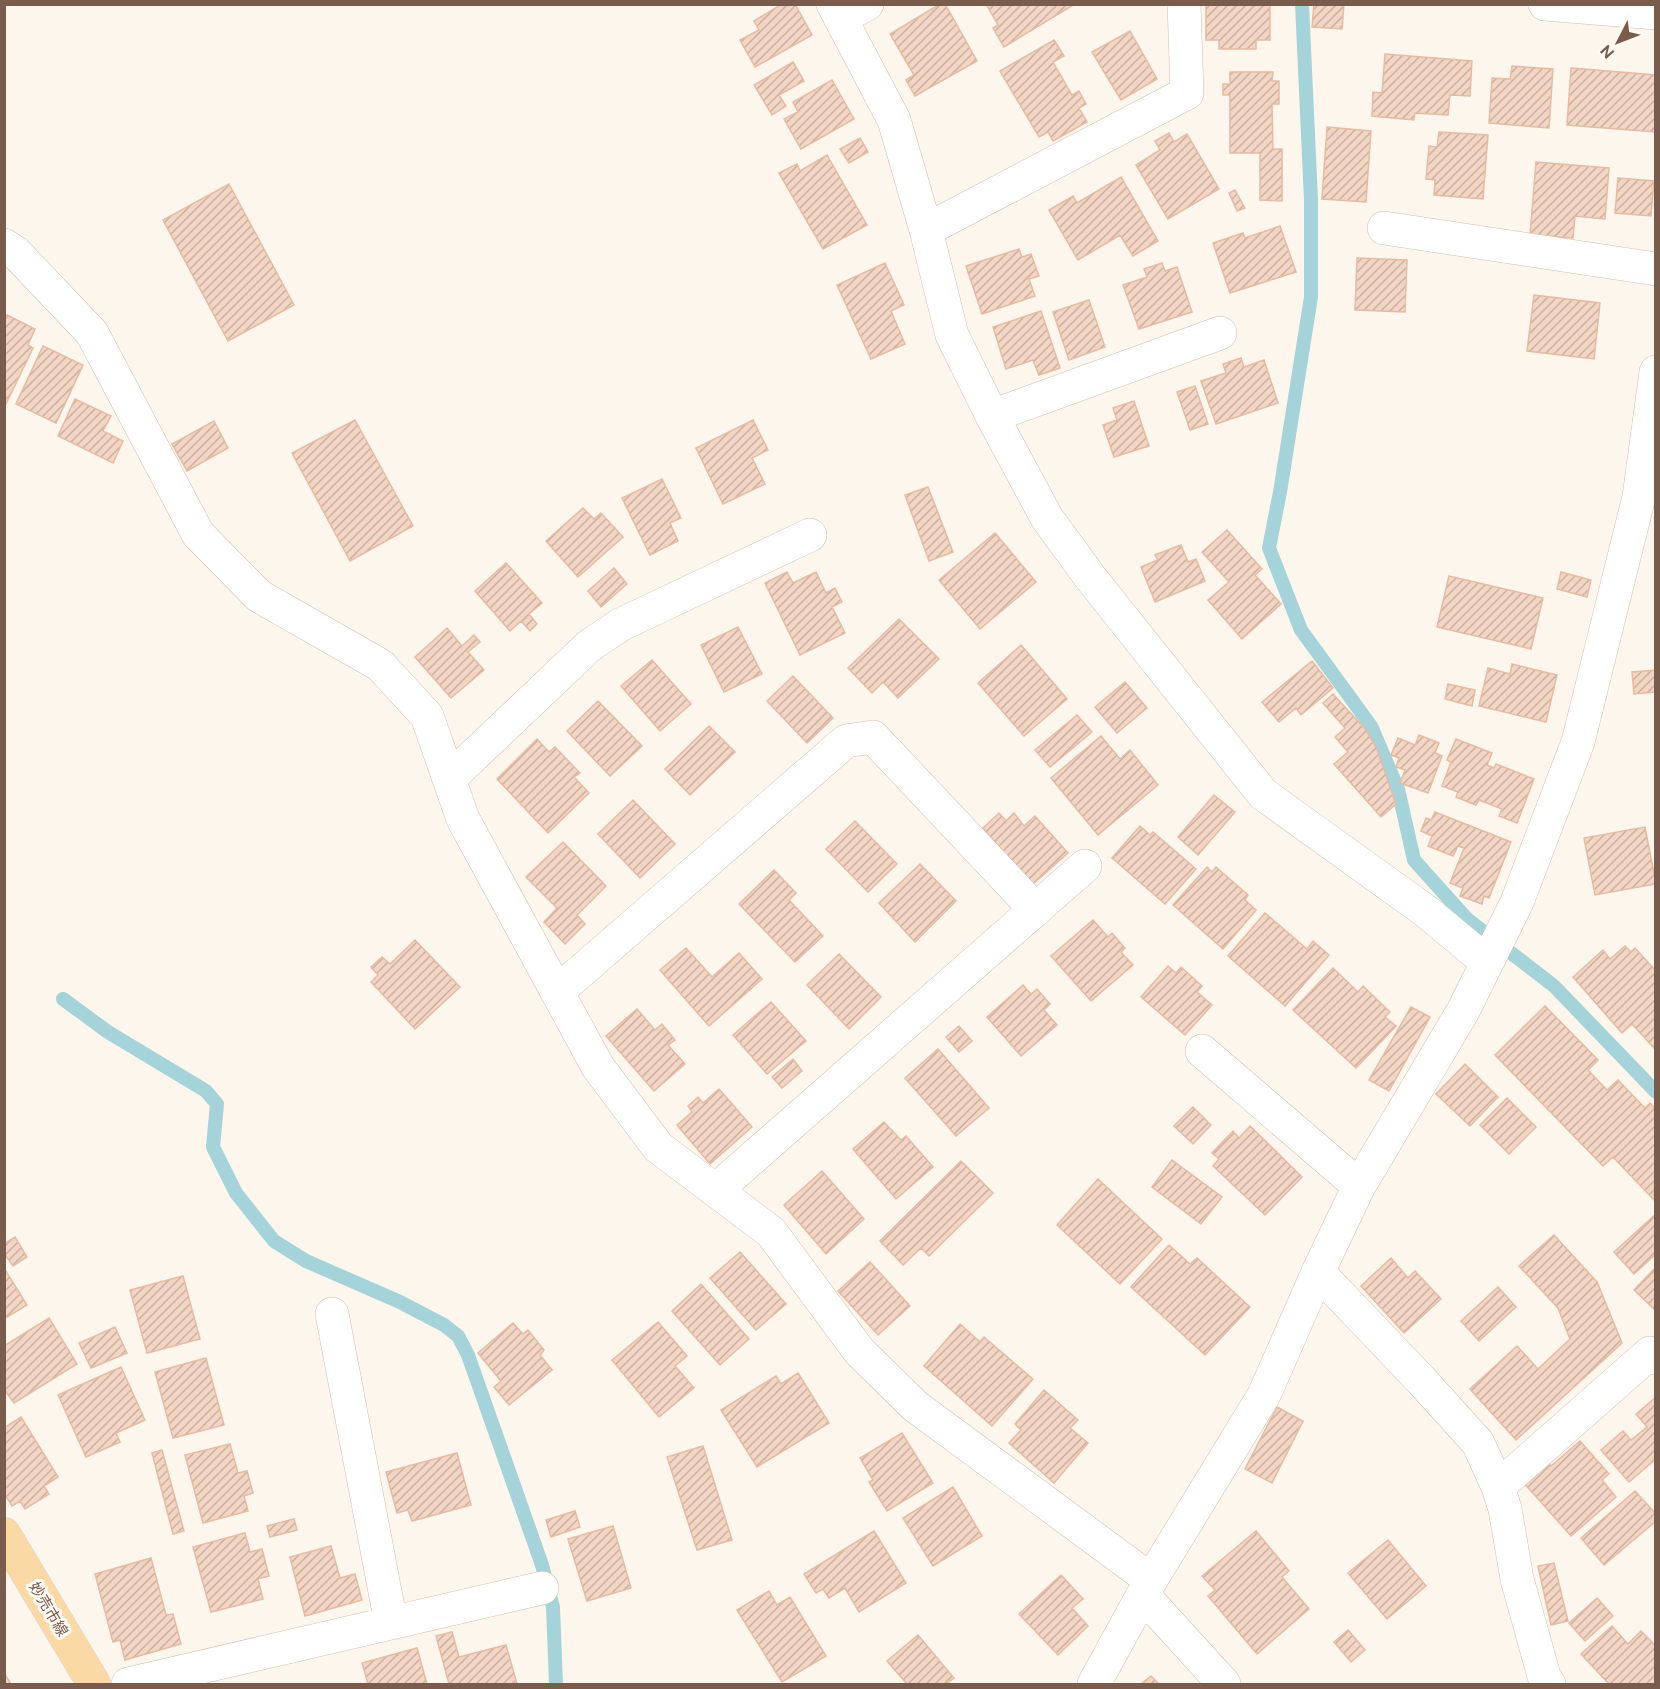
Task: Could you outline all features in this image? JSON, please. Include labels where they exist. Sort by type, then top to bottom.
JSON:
[{"type":"main road","name":"妙売市線","points":[[4,1534],[94,1684]]},
{"type":"street","points":[[926,230],[1187,93],[1184,4]]},
{"type":"street","points":[[1545,4],[1656,13]]},
{"type":"street","points":[[847,9],[894,120],[926,230],[952,335],[992,416],[1047,518],[1090,577],[1263,794],[1427,912],[1486,962]]},
{"type":"street","points":[[1384,228],[1656,269]]},
{"type":"street","points":[[4,245],[16,253],[92,333],[198,534],[259,596],[380,665],[426,716],[463,819],[598,1066],[658,1147],[771,1232],[859,1351],[915,1406],[1147,1588],[1224,1684]]},
{"type":"street","points":[[992,416],[1220,333]]},
{"type":"street","points":[[1094,1684],[1147,1588],[1264,1395],[1359,1186],[1463,1011],[1518,902],[1578,742],[1639,497],[1656,372]]},
{"type":"street","points":[[449,779],[589,646],[620,625],[810,535]]},
{"type":"street","points":[[557,992],[846,741],[873,737],[1036,910]]},
{"type":"street","points":[[716,1190],[1085,866]]},
{"type":"street","points":[[1202,1051],[1359,1186]]},
{"type":"street","points":[[1318,1272],[1478,1443],[1498,1487],[1505,1509],[1517,1579],[1544,1676],[1549,1684]]},
{"type":"street","points":[[332,1314],[391,1623]]},
{"type":"street","points":[[1498,1487],[1650,1353],[1656,1358]]},
{"type":"street","points":[[128,1684],[542,1588]]},
{"type":"building","points":[[782,4],[795,4],[812,35],[755,67],[740,40],[759,30],[754,21]]},
{"type":"building","points":[[940,4],[945,4],[977,61],[915,96],[906,80],[914,75],[890,34]]},
{"type":"building","points":[[986,4],[1075,4],[1004,47],[993,28],[998,25]]},
{"type":"building","points":[[1206,4],[1270,4],[1270,40],[1256,40],[1256,49],[1219,49],[1219,40],[1206,40]]},
{"type":"building","points":[[1314,4],[1344,4],[1342,29],[1312,27]]},
{"type":"building","points":[[1130,31],[1157,79],[1121,100],[1092,52]]},
{"type":"building","points":[[1054,40],[1064,56],[1053,62],[1072,95],[1079,91],[1086,104],[1079,108],[1087,122],[1053,141],[1048,132],[1039,137],[1000,71]]},
{"type":"building","points":[[1385,54],[1472,61],[1470,96],[1450,95],[1448,115],[1415,113],[1414,120],[1372,116],[1373,92],[1382,93]]},
{"type":"building","points":[[793,62],[804,81],[779,95],[786,106],[772,115],[754,85]]},
{"type":"building","points":[[1512,66],[1553,69],[1549,128],[1489,123],[1492,78],[1510,79]]},
{"type":"building","points":[[1571,68],[1656,75],[1655,132],[1567,125]]},
{"type":"building","points":[[1230,72],[1273,72],[1272,81],[1279,81],[1279,104],[1272,104],[1273,149],[1282,149],[1282,201],[1260,200],[1260,153],[1230,153],[1230,95],[1223,95],[1223,84],[1230,84]]},
{"type":"building","points":[[832,80],[854,119],[801,149],[784,119],[798,112],[793,102]]},
{"type":"building","points":[[1327,127],[1371,131],[1366,202],[1322,199]]},
{"type":"building","points":[[1439,132],[1488,135],[1483,199],[1434,195],[1435,180],[1426,179],[1429,146],[1437,147]]},
{"type":"building","points":[[1169,133],[1174,142],[1187,134],[1219,189],[1168,219],[1136,165],[1160,150],[1155,141]]},
{"type":"building","points":[[860,138],[868,152],[849,163],[840,149]]},
{"type":"building","points":[[827,155],[867,225],[823,249],[779,173],[797,164],[800,171]]},
{"type":"building","points":[[1536,162],[1609,168],[1605,219],[1575,216],[1573,238],[1530,235]]},
{"type":"building","points":[[1121,177],[1158,241],[1133,256],[1120,235],[1078,260],[1049,210],[1073,196],[1077,203]]},
{"type":"building","points":[[1618,178],[1654,181],[1651,216],[1615,213]]},
{"type":"building","points":[[229,184],[294,305],[228,341],[163,220]]},
{"type":"building","points":[[1235,190],[1245,208],[1237,211],[1229,193]]},
{"type":"building","points":[[1280,226],[1296,272],[1230,293],[1213,243],[1243,233],[1245,238]]},
{"type":"building","points":[[1019,249],[1022,257],[1031,254],[1039,276],[1029,279],[1035,296],[982,314],[966,266]]},
{"type":"building","points":[[1357,258],[1407,260],[1405,312],[1355,310]]},
{"type":"building","points":[[885,263],[904,305],[891,311],[905,344],[871,359],[837,285]]},
{"type":"building","points":[[1162,263],[1165,271],[1177,267],[1192,312],[1139,329],[1123,285],[1147,277],[1144,269]]},
{"type":"building","points":[[1534,295],[1600,303],[1594,359],[1527,351]]},
{"type":"building","points":[[1089,300],[1105,347],[1069,360],[1053,312]]},
{"type":"building","points":[[1041,311],[1060,368],[1039,375],[1033,360],[1006,369],[993,327]]},
{"type":"building","points":[[7,315],[35,329],[28,345],[33,348],[5,406],[4,321]]},
{"type":"building","points":[[43,346],[83,365],[56,423],[16,404]]},
{"type":"building","points":[[1241,358],[1244,367],[1264,360],[1278,403],[1216,424],[1201,381],[1226,373],[1223,364]]},
{"type":"building","points":[[1195,386],[1208,424],[1190,430],[1177,392]]},
{"type":"building","points":[[75,399],[111,416],[103,431],[123,441],[113,463],[58,436]]},
{"type":"building","points":[[1134,401],[1149,446],[1114,457],[1103,425],[1117,420],[1113,408]]},
{"type":"building","points":[[355,420],[413,526],[350,561],[292,453]]},
{"type":"building","points":[[753,420],[768,450],[752,458],[765,484],[723,504],[696,448]]},
{"type":"building","points":[[214,421],[228,448],[187,471],[172,444]]},
{"type":"building","points":[[662,479],[681,518],[670,523],[678,541],[650,555],[622,498]]},
{"type":"building","points":[[928,487],[953,552],[929,561],[905,495]]},
{"type":"building","points":[[583,508],[594,519],[601,513],[623,537],[578,577],[546,541]]},
{"type":"building","points":[[1227,530],[1262,569],[1255,575],[1281,604],[1242,639],[1208,600],[1229,582],[1202,552]]},
{"type":"building","points":[[995,533],[1036,582],[980,629],[939,580]]},
{"type":"building","points":[[1181,545],[1188,562],[1196,559],[1205,581],[1155,602],[1141,567],[1158,560],[1155,555]]},
{"type":"building","points":[[506,563],[542,603],[529,614],[537,624],[530,631],[521,621],[510,631],[475,591]]},
{"type":"building","points":[[614,568],[627,584],[601,607],[588,591]]},
{"type":"building","points":[[787,572],[793,583],[816,572],[826,593],[835,588],[842,602],[832,607],[845,633],[800,655],[765,583]]},
{"type":"building","points":[[1561,572],[1591,580],[1587,597],[1557,589]]},
{"type":"building","points":[[1449,576],[1543,598],[1531,649],[1437,627]]},
{"type":"building","points":[[899,619],[939,659],[898,698],[883,682],[872,693],[848,668]]},
{"type":"building","points":[[738,627],[762,674],[724,692],[701,645]]},
{"type":"building","points":[[447,628],[462,646],[474,635],[480,642],[468,652],[484,670],[451,698],[415,657]]},
{"type":"building","points":[[1021,645],[1067,699],[1024,736],[978,683]]},
{"type":"building","points":[[652,660],[691,704],[660,731],[621,686]]},
{"type":"building","points":[[1312,661],[1333,688],[1301,715],[1296,708],[1279,722],[1262,702]]},
{"type":"building","points":[[1512,664],[1557,675],[1546,722],[1479,706],[1488,668],[1510,674]]},
{"type":"building","points":[[1656,670],[1656,692],[1634,694],[1632,672]]},
{"type":"building","points":[[793,676],[833,718],[807,743],[767,701]]},
{"type":"building","points":[[1125,682],[1147,708],[1117,733],[1095,707]]},
{"type":"building","points":[[1448,684],[1475,690],[1472,706],[1445,699]]},
{"type":"building","points":[[1333,694],[1366,730],[1376,747],[1396,804],[1381,817],[1334,764],[1348,752],[1335,737],[1345,728],[1323,703]]},
{"type":"building","points":[[598,701],[642,746],[610,776],[567,731]]},
{"type":"building","points":[[1077,715],[1092,732],[1050,767],[1035,750]]},
{"type":"building","points":[[709,726],[735,752],[690,795],[665,769]]},
{"type":"building","points":[[1419,735],[1439,743],[1435,753],[1442,756],[1428,793],[1400,783],[1405,770],[1396,767],[1399,758],[1391,755],[1398,738],[1415,745]]},
{"type":"building","points":[[1101,736],[1120,759],[1130,750],[1158,785],[1098,835],[1051,778]]},
{"type":"building","points":[[537,739],[549,752],[555,747],[580,773],[574,777],[589,793],[548,833],[497,779]]},
{"type":"building","points":[[1456,739],[1492,753],[1487,765],[1494,768],[1496,764],[1534,779],[1517,823],[1499,816],[1502,809],[1479,800],[1476,805],[1456,797],[1458,792],[1442,786],[1451,762],[1447,760]]},
{"type":"building","points":[[1214,795],[1235,812],[1198,855],[1178,837]]},
{"type":"building","points":[[633,800],[675,844],[640,878],[598,834]]},
{"type":"building","points":[[1435,812],[1511,842],[1489,898],[1484,896],[1482,904],[1460,896],[1463,888],[1450,883],[1464,848],[1458,846],[1453,856],[1428,846],[1432,836],[1421,831],[1426,818],[1431,820]]},
{"type":"building","points":[[999,813],[1006,821],[1014,813],[1024,826],[1035,816],[1068,853],[1032,885],[983,828]]},
{"type":"building","points":[[855,821],[897,864],[868,892],[826,849]]},
{"type":"building","points":[[1140,826],[1150,835],[1153,832],[1196,869],[1165,904],[1112,858]]},
{"type":"building","points":[[1645,827],[1656,884],[1595,895],[1584,838]]},
{"type":"building","points":[[563,842],[606,886],[577,915],[585,924],[565,944],[544,922],[557,908],[526,877]]},
{"type":"building","points":[[920,864],[956,901],[915,942],[879,903]]},
{"type":"building","points":[[1207,867],[1212,872],[1216,867],[1248,895],[1245,900],[1256,910],[1223,949],[1173,905]]},
{"type":"building","points":[[774,870],[796,893],[789,900],[823,936],[795,962],[739,904]]},
{"type":"building","points":[[1265,913],[1307,949],[1313,941],[1329,955],[1285,1006],[1228,956]]},
{"type":"building","points":[[1093,920],[1108,937],[1112,933],[1125,948],[1121,952],[1133,965],[1091,1001],[1051,956]]},
{"type":"building","points":[[415,940],[460,987],[415,1029],[371,982],[378,975],[371,967],[382,957],[390,964]]},
{"type":"building","points":[[1625,946],[1631,952],[1635,948],[1656,971],[1655,1049],[1632,1024],[1622,1033],[1573,977],[1603,950],[1610,959]]},
{"type":"building","points":[[686,948],[712,977],[739,953],[762,979],[709,1026],[660,970]]},
{"type":"building","points":[[839,954],[881,997],[849,1029],[807,985]]},
{"type":"building","points":[[1168,966],[1176,973],[1181,967],[1202,986],[1197,992],[1212,1005],[1185,1035],[1141,997]]},
{"type":"building","points":[[1333,968],[1358,992],[1363,986],[1390,1012],[1385,1017],[1396,1026],[1356,1068],[1293,1010]]},
{"type":"building","points":[[1023,985],[1031,994],[1037,989],[1050,1004],[1044,1010],[1057,1025],[1021,1056],[987,1017]]},
{"type":"building","points":[[771,1002],[806,1041],[767,1074],[733,1035]]},
{"type":"building","points":[[1545,1006],[1598,1060],[1588,1070],[1607,1090],[1618,1080],[1645,1108],[1650,1103],[1656,1109],[1654,1200],[1613,1157],[1603,1166],[1495,1055]]},
{"type":"building","points":[[1411,1007],[1430,1017],[1389,1091],[1369,1080]]},
{"type":"building","points":[[637,1009],[655,1030],[662,1024],[675,1040],[668,1045],[685,1064],[654,1091],[606,1036]]},
{"type":"building","points":[[959,1026],[972,1041],[959,1052],[946,1037]]},
{"type":"building","points":[[938,1049],[989,1108],[956,1136],[905,1078]]},
{"type":"building","points":[[793,1059],[802,1071],[782,1088],[772,1077]]},
{"type":"building","points":[[1465,1064],[1498,1097],[1470,1126],[1436,1094]]},
{"type":"building","points":[[719,1089],[752,1127],[710,1164],[677,1125],[692,1112],[688,1106],[698,1097],[703,1103]]},
{"type":"building","points":[[1507,1098],[1536,1127],[1509,1154],[1480,1125]]},
{"type":"building","points":[[1193,1107],[1211,1125],[1193,1144],[1174,1126]]},
{"type":"building","points":[[884,1122],[901,1140],[906,1136],[933,1167],[896,1199],[853,1149]]},
{"type":"building","points":[[1250,1126],[1302,1177],[1265,1215],[1213,1166],[1219,1159],[1212,1153],[1233,1131],[1239,1138]]},
{"type":"building","points":[[1172,1160],[1222,1197],[1201,1224],[1152,1187]]},
{"type":"building","points":[[961,1161],[993,1193],[929,1256],[921,1248],[903,1265],[880,1241]]},
{"type":"building","points":[[822,1171],[864,1219],[826,1254],[784,1205]]},
{"type":"building","points":[[1098,1179],[1162,1239],[1120,1284],[1057,1225]]},
{"type":"building","points":[[1656,1214],[1656,1254],[1634,1274],[1614,1252]]},
{"type":"building","points":[[1554,1235],[1597,1282],[1622,1343],[1516,1440],[1470,1389],[1517,1346],[1538,1369],[1570,1339],[1558,1308],[1519,1266]]},
{"type":"building","points":[[15,1237],[27,1257],[13,1266],[4,1253],[4,1244]]},
{"type":"building","points":[[1169,1245],[1190,1264],[1197,1258],[1250,1307],[1205,1355],[1131,1287]]},
{"type":"building","points":[[740,1252],[786,1304],[756,1330],[710,1278]]},
{"type":"building","points":[[1391,1258],[1408,1278],[1415,1271],[1441,1299],[1404,1333],[1361,1286]]},
{"type":"building","points":[[870,1262],[910,1306],[878,1335],[838,1291]]},
{"type":"building","points":[[1656,1267],[1656,1311],[1634,1290]]},
{"type":"building","points":[[4,1268],[27,1305],[4,1319]]},
{"type":"building","points":[[183,1276],[200,1339],[147,1353],[130,1290]]},
{"type":"building","points":[[701,1284],[749,1339],[720,1365],[672,1311]]},
{"type":"building","points":[[1498,1287],[1516,1307],[1479,1341],[1461,1321]]},
{"type":"building","points":[[49,1318],[77,1364],[14,1403],[4,1389],[4,1346]]},
{"type":"building","points":[[658,1322],[687,1356],[675,1366],[694,1388],[659,1417],[612,1360]]},
{"type":"building","points":[[513,1323],[523,1334],[528,1330],[544,1350],[540,1355],[552,1370],[509,1405],[494,1387],[501,1381],[478,1353]]},
{"type":"building","points":[[960,1324],[980,1342],[984,1337],[1033,1379],[992,1426],[924,1366]]},
{"type":"building","points":[[115,1327],[127,1353],[91,1368],[79,1343]]},
{"type":"building","points":[[206,1358],[224,1425],[173,1438],[155,1372]]},
{"type":"building","points":[[121,1367],[145,1420],[116,1433],[120,1442],[86,1457],[58,1395]]},
{"type":"building","points":[[798,1373],[829,1423],[757,1467],[721,1410],[776,1376],[781,1384]]},
{"type":"building","points":[[1044,1390],[1078,1420],[1070,1428],[1088,1443],[1054,1483],[1009,1443],[1021,1430],[1015,1424]]},
{"type":"building","points":[[1656,1397],[1656,1459],[1629,1482],[1601,1450],[1623,1431],[1631,1440],[1647,1427],[1636,1414]]},
{"type":"building","points":[[1277,1407],[1303,1421],[1272,1483],[1245,1469]]},
{"type":"building","points":[[21,1417],[58,1477],[44,1486],[49,1494],[25,1509],[20,1501],[12,1506],[4,1493],[4,1428]]},
{"type":"building","points":[[902,1433],[933,1483],[887,1511],[869,1482],[873,1480],[860,1458]]},
{"type":"building","points":[[1580,1441],[1609,1474],[1602,1480],[1616,1497],[1571,1536],[1523,1482],[1547,1461],[1551,1466]]},
{"type":"building","points":[[230,1444],[238,1473],[247,1471],[253,1493],[244,1496],[248,1511],[203,1523],[185,1455]]},
{"type":"building","points":[[703,1446],[732,1540],[697,1550],[667,1457]]},
{"type":"building","points":[[162,1450],[184,1531],[173,1534],[152,1453]]},
{"type":"building","points":[[457,1453],[471,1505],[412,1521],[408,1510],[397,1513],[386,1472]]},
{"type":"building","points":[[953,1487],[982,1536],[933,1566],[903,1518]]},
{"type":"building","points":[[1635,1491],[1656,1514],[1656,1521],[1604,1565],[1581,1538]]},
{"type":"building","points":[[575,1511],[580,1527],[551,1537],[546,1520]]},
{"type":"building","points":[[294,1519],[297,1530],[270,1537],[267,1526]]},
{"type":"building","points":[[613,1526],[631,1588],[587,1601],[568,1539]]},
{"type":"building","points":[[874,1531],[906,1583],[859,1612],[845,1588],[829,1598],[823,1589],[816,1593],[804,1574]]},
{"type":"building","points":[[1256,1531],[1289,1571],[1282,1577],[1309,1609],[1257,1654],[1208,1596],[1215,1590],[1202,1576]]},
{"type":"building","points":[[245,1533],[250,1552],[262,1549],[269,1576],[258,1579],[263,1599],[211,1612],[193,1547]]},
{"type":"building","points":[[1388,1540],[1426,1586],[1387,1619],[1348,1573]]},
{"type":"building","points":[[331,1546],[340,1578],[355,1574],[362,1600],[305,1616],[290,1557]]},
{"type":"building","points":[[151,1558],[166,1615],[173,1614],[181,1644],[125,1660],[120,1640],[113,1642],[95,1574]]},
{"type":"building","points":[[1554,1563],[1568,1621],[1551,1625],[1538,1566]]},
{"type":"building","points":[[1061,1575],[1083,1599],[1072,1608],[1088,1626],[1058,1655],[1019,1614]]},
{"type":"building","points":[[769,1591],[777,1605],[790,1597],[826,1656],[782,1682],[737,1610]]},
{"type":"building","points":[[1597,1598],[1613,1616],[1585,1641],[1569,1623]]},
{"type":"building","points":[[1612,1626],[1628,1644],[1641,1631],[1656,1646],[1656,1684],[1609,1684],[1581,1654]]},
{"type":"building","points":[[1348,1630],[1365,1650],[1351,1662],[1334,1642]]},
{"type":"building","points":[[452,1632],[459,1657],[506,1645],[517,1684],[449,1684],[436,1636]]},
{"type":"building","points":[[918,1635],[954,1678],[946,1684],[907,1684],[887,1661]]},
{"type":"building","points":[[417,1648],[427,1684],[368,1684],[362,1663]]},
{"type":"building","points":[[4,1673],[11,1684],[4,1684]]},
{"type":"building","points":[[1151,1676],[1159,1684],[1141,1684]]},
{"type":"waterway","points":[[1302,4],[1311,200],[1311,297],[1269,548],[1301,630],[1371,726],[1398,789],[1414,860],[1467,919],[1554,986],[1656,1092]]},
{"type":"waterway","points":[[63,999],[108,1032],[206,1091],[217,1104],[213,1147],[236,1193],[274,1241],[306,1261],[400,1302],[444,1325],[458,1336],[468,1355],[542,1565],[553,1607],[556,1684]]}]
